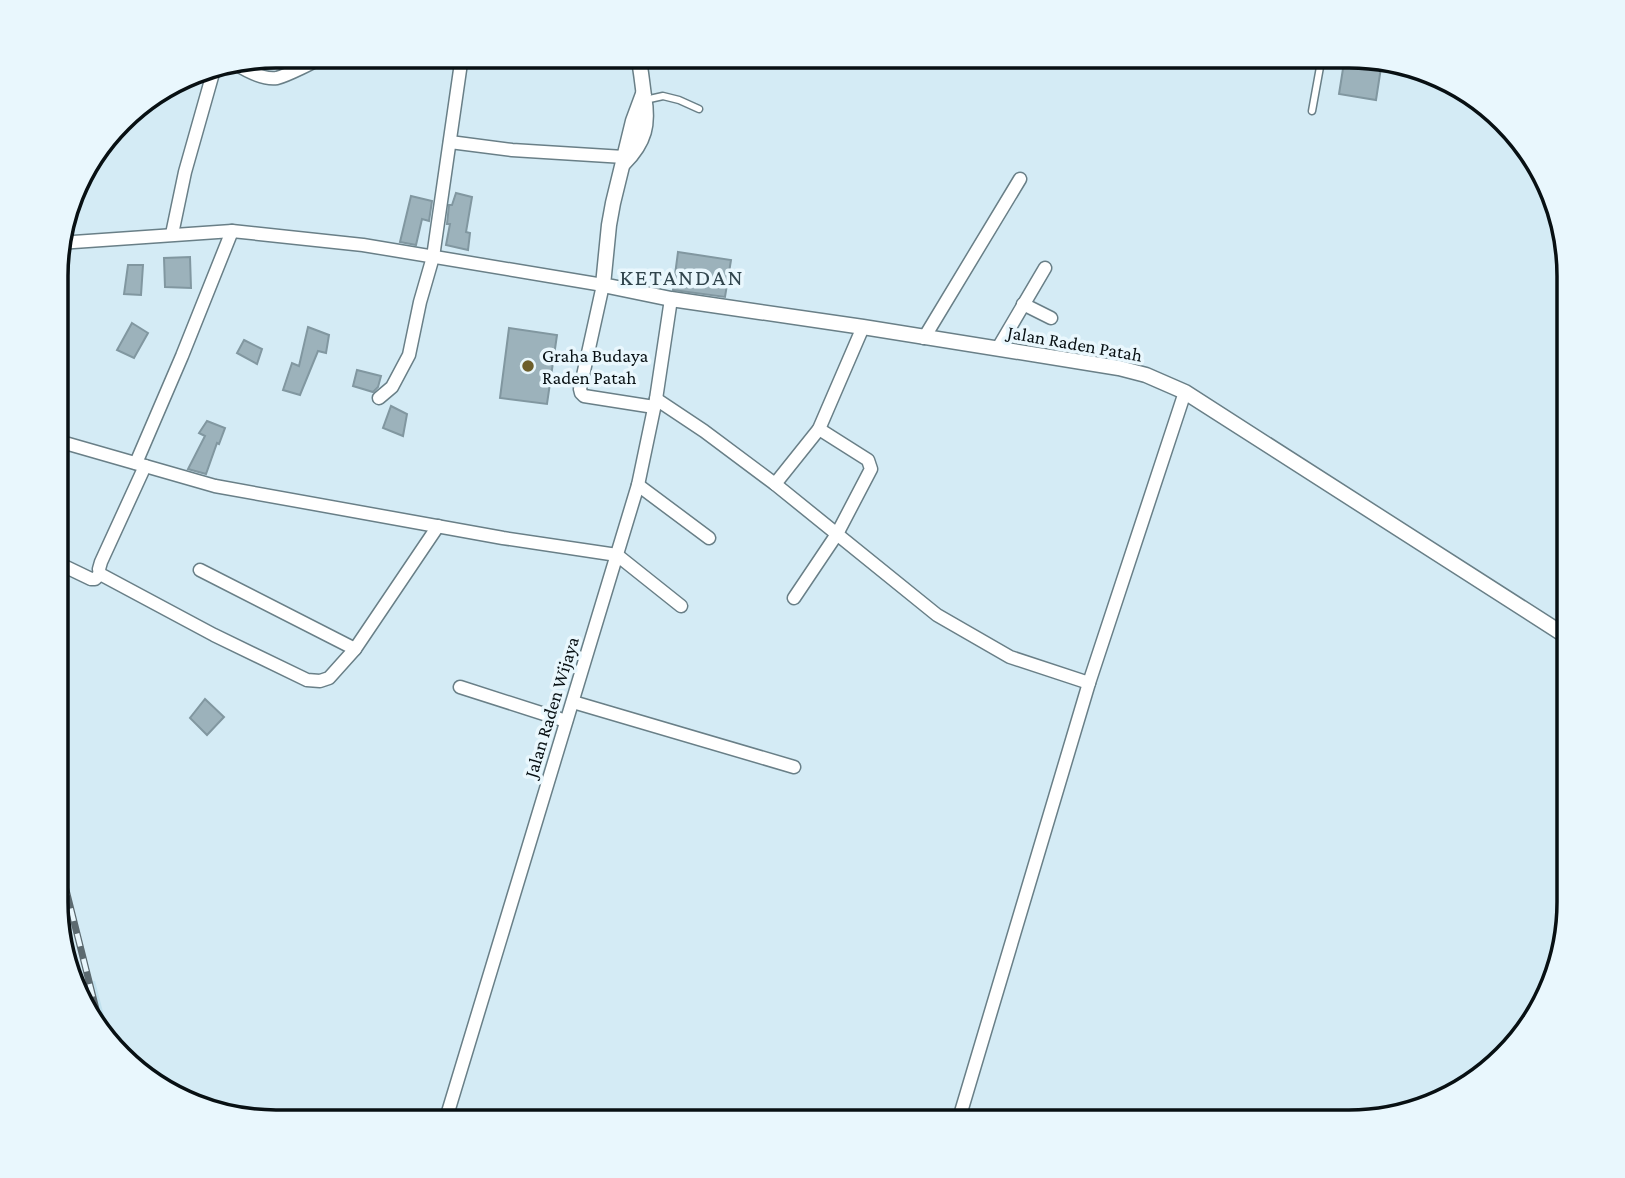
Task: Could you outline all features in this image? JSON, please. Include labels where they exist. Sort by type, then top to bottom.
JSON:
[{"type":"street","points":[[250,70],[276,78],[300,68]]},
{"type":"street","points":[[379,398],[392,387],[408,355],[433,257],[460,68]]},
{"type":"street","points":[[640,68],[644,97],[638,105],[613,203],[603,285],[581,393],[584,396],[655,403],[704,431],[775,484],[937,615],[1010,657],[1089,683]]},
{"type":"street","points":[[172,234],[209,79]]},
{"type":"street","points":[[450,142],[623,160]]},
{"type":"street","points":[[924,338],[1020,180]]},
{"type":"street","points":[[100,574],[99,569],[232,230]]},
{"type":"street","points":[[71,242],[232,230],[363,245],[603,285]]},
{"type":"street","points":[[998,348],[1045,268]]},
{"type":"street","name":"Jalan Raden Patah","points":[[603,285],[671,299],[998,348],[1146,375],[1185,392],[1556,630]]},
{"type":"street","name":"Jalan Raden Wijaya","points":[[449,1109],[638,485],[655,403],[671,299]]},
{"type":"street","points":[[1023,304],[1051,318]]},
{"type":"street","points":[[775,484],[819,429],[863,327]]},
{"type":"street","points":[[962,1110],[1089,683],[1185,392]]},
{"type":"street","points":[[794,598],[837,534],[872,469],[868,460],[819,429]]},
{"type":"street","points":[[68,444],[215,486],[503,538],[617,555],[681,606]]},
{"type":"street","points":[[638,485],[709,538]]},
{"type":"street","points":[[100,574],[214,635],[307,680],[320,681],[329,678],[355,649],[438,526]]},
{"type":"street","points":[[68,568],[91,579],[100,574]]},
{"type":"street","points":[[200,570],[355,649]]},
{"type":"street","points":[[460,687],[566,721]]},
{"type":"street","points":[[573,702],[794,766]]},
{"type":"lane","points":[[1312,111],[1320,69]]},
{"type":"lane","points":[[644,97],[663,96],[699,109]]},
{"type":"shaded area","points":[[95,981],[105,1020],[96,1006],[85,983]]},
{"type":"building","points":[[1343,69],[1380,71],[1376,100],[1339,94]]},
{"type":"building","points":[[456,193],[472,197],[466,232],[470,233],[468,250],[446,245],[450,224],[447,224],[449,205],[452,205]]},
{"type":"building","points":[[411,196],[432,201],[429,221],[422,219],[416,245],[400,242]]},
{"type":"building","points":[[678,252],[731,260],[725,297],[673,290]]},
{"type":"building","points":[[190,257],[191,288],[165,287],[164,258]]},
{"type":"building","points":[[128,265],[143,265],[141,295],[124,294]]},
{"type":"building","points":[[132,323],[148,333],[134,358],[117,350]]},
{"type":"building","points":[[308,327],[329,335],[326,353],[318,351],[300,395],[283,390],[292,363],[299,366]]},
{"type":"building","name":"Graha Budaya Raden Patah","points":[[509,328],[557,335],[547,404],[500,398]]},
{"type":"building","points":[[244,340],[262,349],[257,364],[237,353]]},
{"type":"building","points":[[357,370],[381,376],[378,387],[373,392],[353,386]]},
{"type":"building","points":[[391,406],[407,414],[403,436],[383,428]]},
{"type":"building","points":[[207,421],[225,428],[206,474],[188,469],[205,436],[199,433]]},
{"type":"building","points":[[205,699],[224,717],[207,735],[190,718]]},
{"type":"railway","points":[[69,902],[94,1003]]},
{"type":"place","name":"Graha Budaya Raden Patah","points":[[528,366]]},
{"type":"district","name":"KETANDAN","points":[[682,277]]}]
